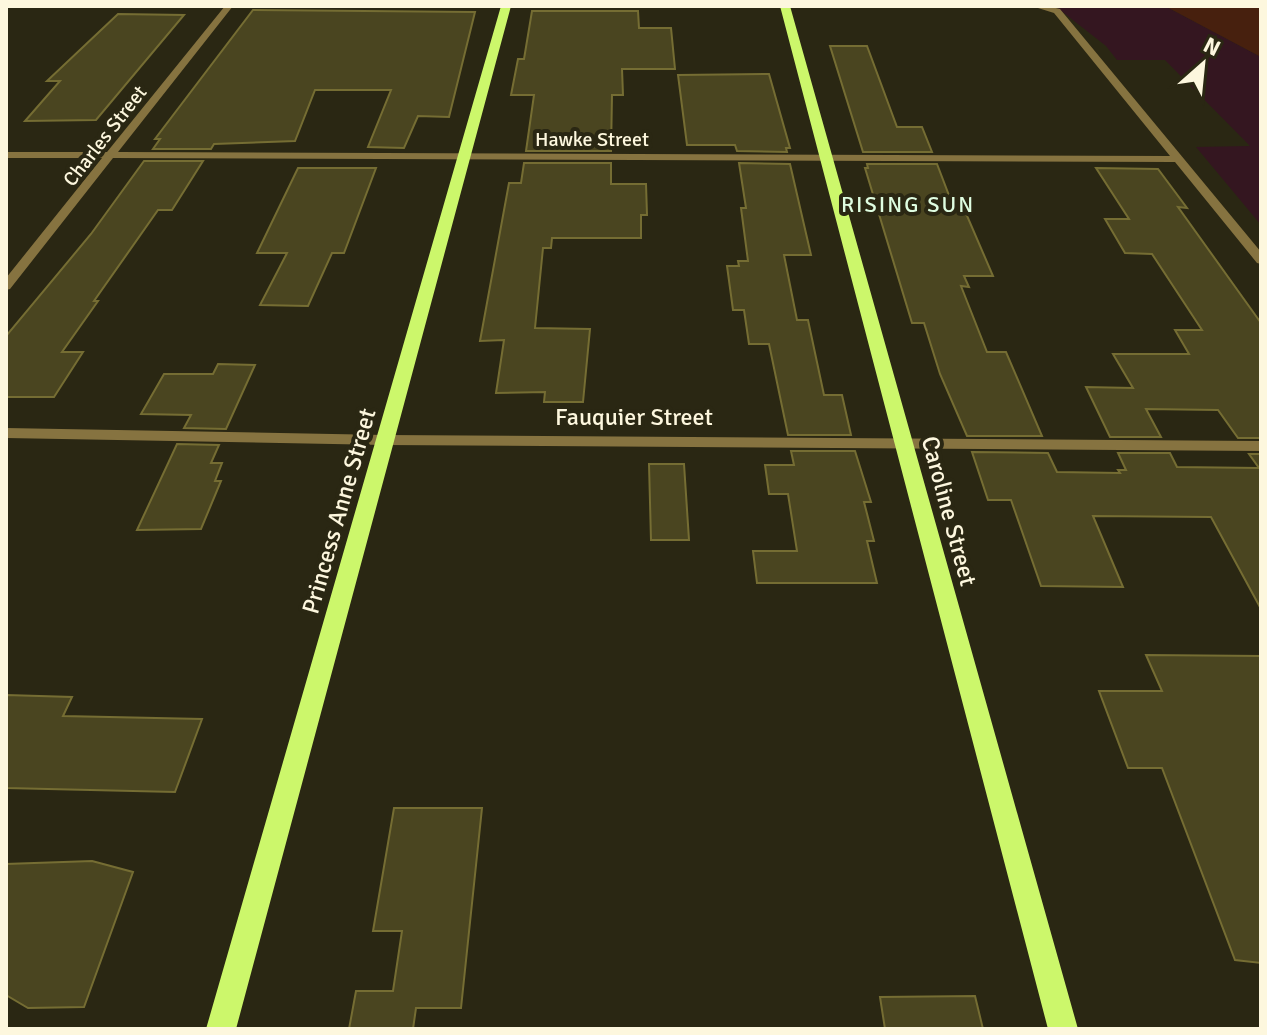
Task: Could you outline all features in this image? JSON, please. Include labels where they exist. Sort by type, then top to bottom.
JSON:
[{"type":"main road","name":"Princess Anne Street","points":[[221,1029],[506,6]]},
{"type":"main road","name":"Caroline Street","points":[[785,6],[1063,1029]]},
{"type":"street","name":"Charles Street","points":[[6,286],[114,155],[229,6]]},
{"type":"street","points":[[948,6],[1038,6],[1057,11],[1261,260]]},
{"type":"street","name":"Hawke Street","points":[[6,155],[1179,159]]},
{"type":"street","name":"Fauquier Street","points":[[6,433],[385,440],[1261,446]]},
{"type":"shaded area","points":[[1055,6],[1165,6],[1261,57],[1261,225],[1196,147],[1250,146],[1165,60],[1117,60],[1106,46]]},
{"type":"shaded area","points":[[1165,6],[1261,6],[1261,57]]},
{"type":"building","points":[[253,10],[475,12],[449,117],[418,116],[404,148],[368,147],[391,90],[315,90],[295,141],[214,144],[211,149],[153,149],[160,139],[155,139]]},
{"type":"building","points":[[532,11],[638,11],[639,28],[671,28],[675,69],[622,69],[623,95],[612,95],[611,151],[526,151],[534,95],[511,95],[518,59],[524,59]]},
{"type":"building","points":[[118,14],[184,15],[96,120],[25,121],[60,81],[47,81]]},
{"type":"building","points":[[830,46],[867,46],[897,127],[922,127],[932,152],[863,152]]},
{"type":"building","points":[[769,74],[790,148],[786,148],[787,152],[737,151],[735,145],[687,145],[678,75]]},
{"type":"building","points":[[144,161],[203,161],[172,210],[158,210],[94,301],[98,301],[62,352],[83,352],[54,397],[6,397],[6,336],[91,234]]},
{"type":"building","points":[[524,163],[611,163],[611,184],[646,184],[647,215],[641,215],[641,238],[552,238],[551,248],[543,248],[535,328],[590,329],[583,402],[544,402],[545,392],[496,393],[504,340],[480,341],[509,183],[521,183]]},
{"type":"building","points":[[739,163],[790,164],[811,255],[784,255],[797,320],[808,320],[824,395],[842,395],[851,435],[788,435],[769,344],[749,344],[744,310],[733,310],[727,266],[739,266],[738,261],[748,261],[741,208],[746,208]]},
{"type":"building","points":[[867,164],[937,164],[955,211],[965,211],[993,276],[964,276],[969,287],[961,286],[987,352],[1006,352],[1042,436],[967,436],[940,374],[924,323],[912,323],[865,168],[868,168]]},
{"type":"building","points":[[298,168],[376,168],[344,253],[332,253],[308,306],[260,305],[287,253],[257,253]]},
{"type":"building","points":[[1096,168],[1158,169],[1187,208],[1178,207],[1261,323],[1261,438],[1238,438],[1218,410],[1146,409],[1161,437],[1110,437],[1086,387],[1133,388],[1113,354],[1189,354],[1175,330],[1202,330],[1152,254],[1125,253],[1105,219],[1129,219]]},
{"type":"building","points":[[218,364],[255,365],[226,429],[184,428],[191,415],[141,414],[164,374],[213,374]]},
{"type":"building","points":[[177,444],[219,445],[211,463],[222,463],[215,481],[221,481],[201,529],[137,530]]},
{"type":"building","points":[[791,451],[855,451],[871,502],[864,502],[874,541],[867,541],[877,583],[757,583],[753,551],[797,551],[788,494],[769,494],[765,465],[794,465]]},
{"type":"building","points":[[972,452],[1048,453],[1057,472],[1120,473],[1118,470],[1126,470],[1118,453],[1170,453],[1177,467],[1259,468],[1249,454],[1261,454],[1261,609],[1211,517],[1093,516],[1123,587],[1041,586],[1011,500],[988,500]]},
{"type":"building","points":[[649,464],[684,464],[689,540],[651,540]]},
{"type":"building","points":[[1146,655],[1261,656],[1261,963],[1235,960],[1162,768],[1128,768],[1099,691],[1162,691]]},
{"type":"building","points":[[6,695],[72,697],[63,716],[202,719],[175,792],[6,788]]},
{"type":"building","points":[[394,808],[482,808],[461,1008],[416,1008],[413,1029],[349,1029],[356,991],[393,991],[402,931],[373,931]]},
{"type":"building","points":[[92,861],[133,872],[84,1007],[28,1008],[6,995],[6,864]]},
{"type":"building","points":[[975,996],[983,1029],[885,1029],[880,997]]},
{"type":"district","name":"RISING SUN","points":[[908,204]]}]
